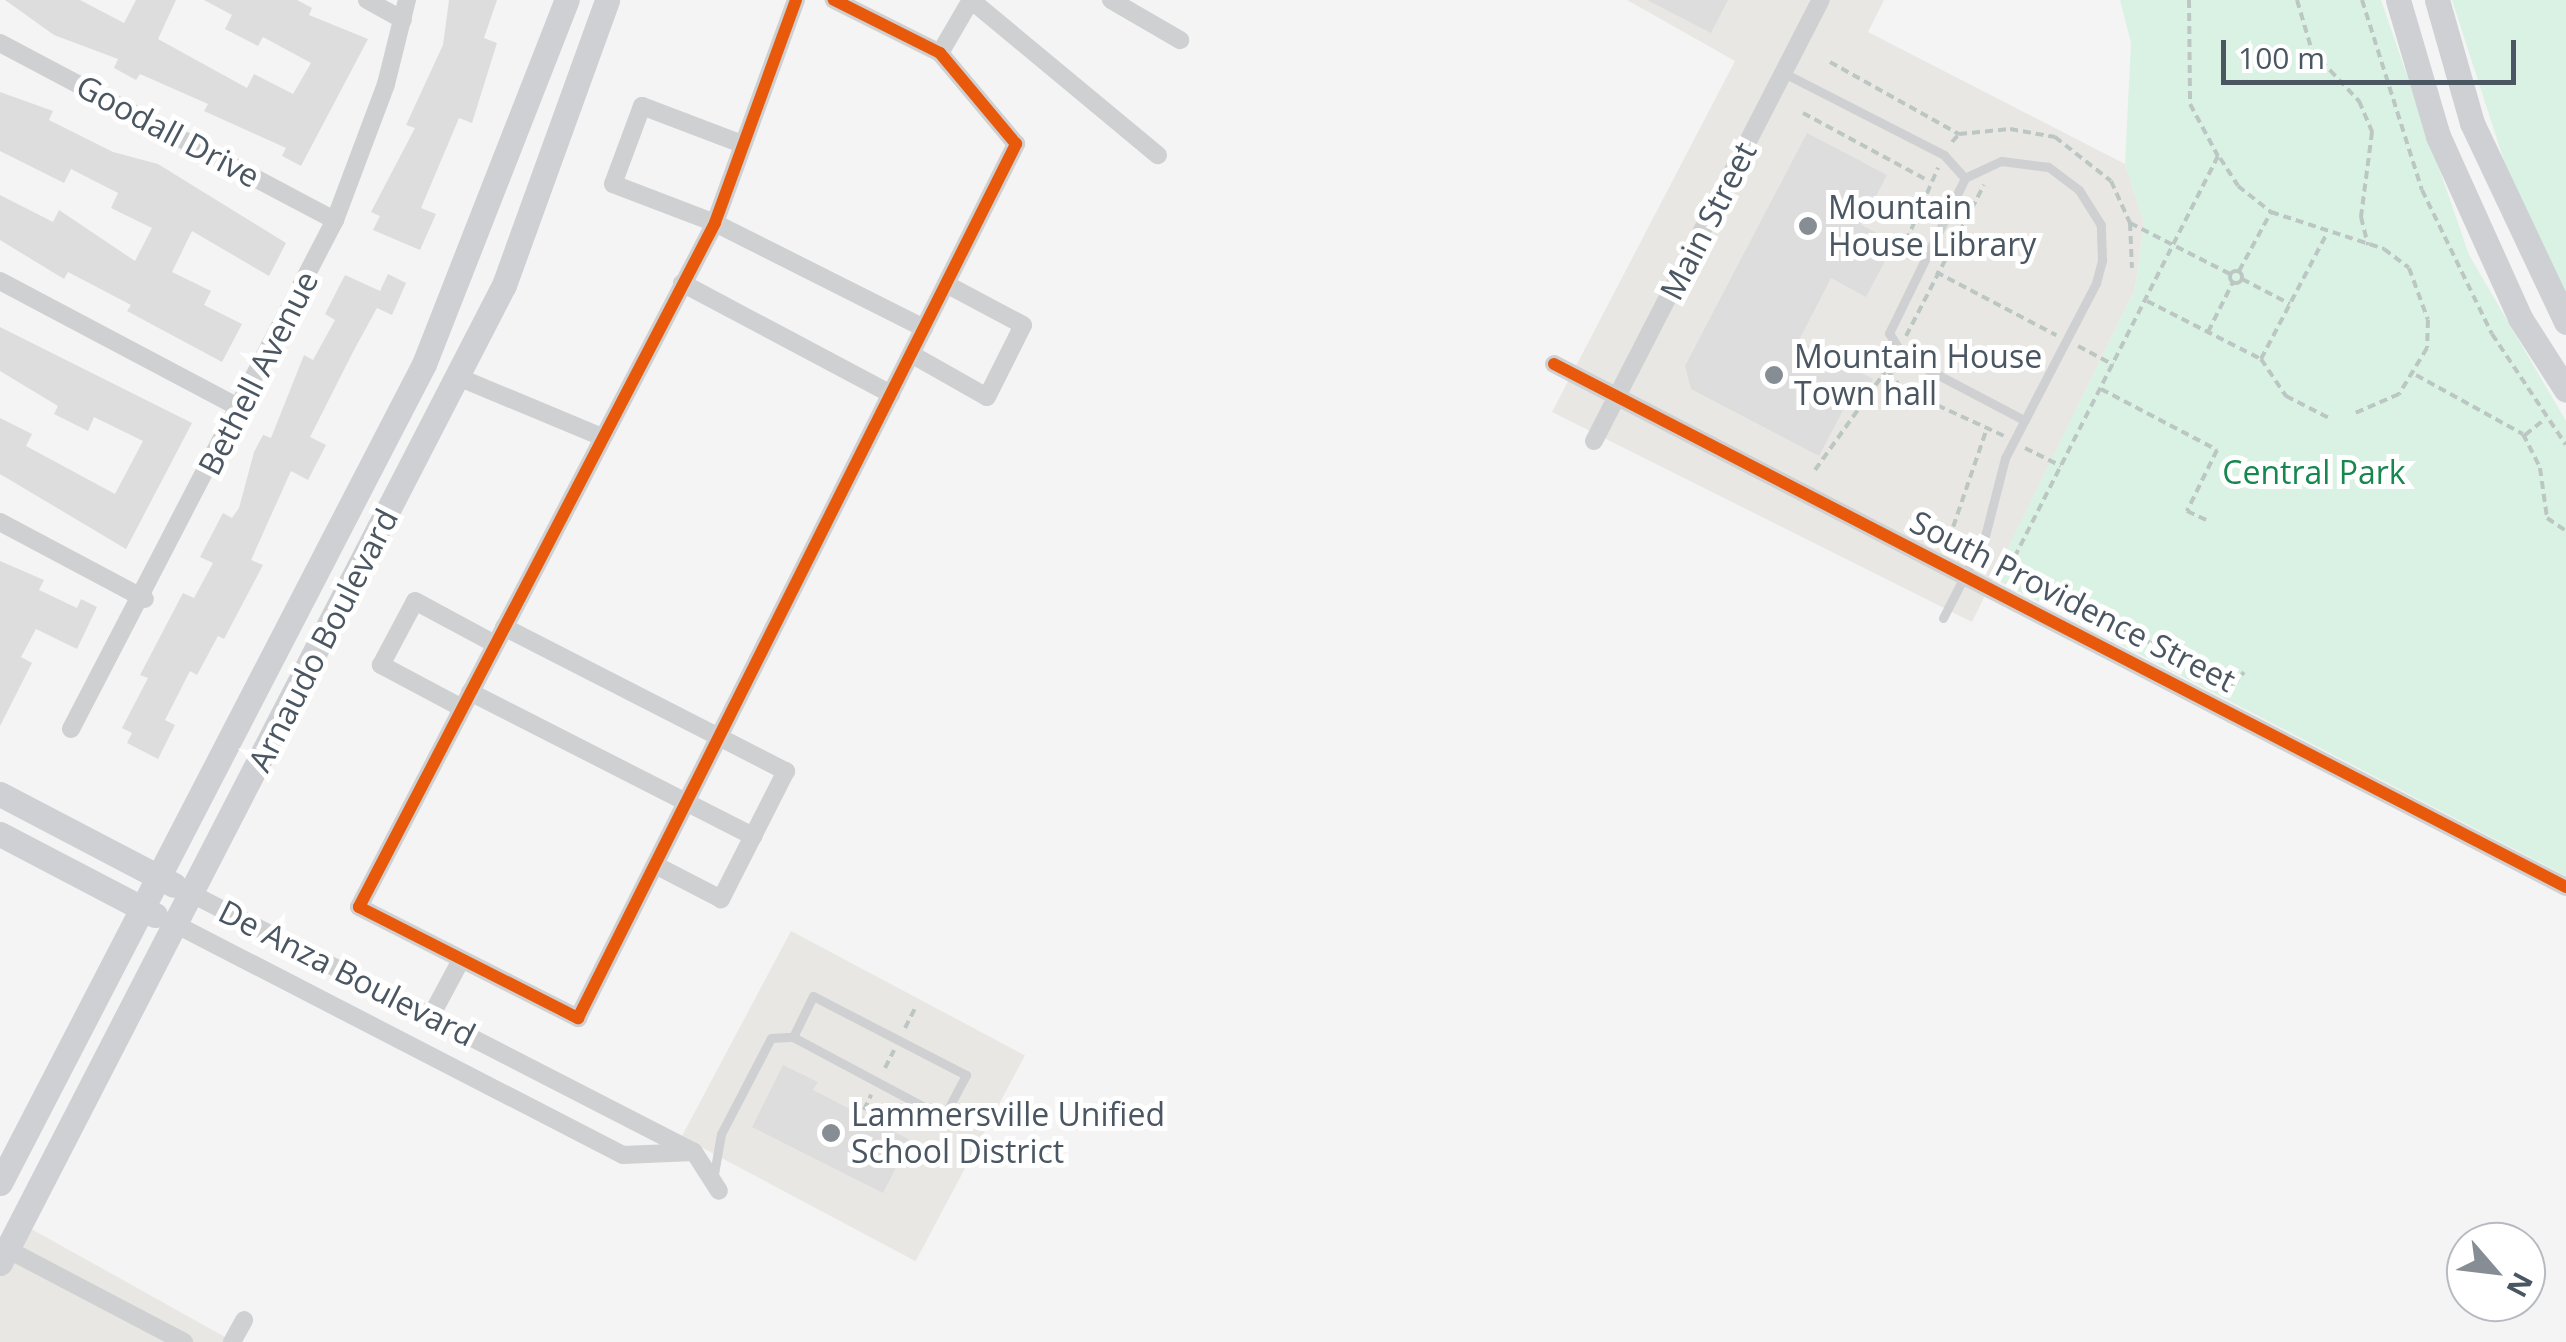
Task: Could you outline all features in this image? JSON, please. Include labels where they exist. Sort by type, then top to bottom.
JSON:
[{"type":"street","points":[[368,0],[404,20]]},
{"type":"street","name":"Bethell Avenue","points":[[71,729],[144,599],[336,220],[404,20],[407,0]]},
{"type":"street","name":"Arnaudo Boulevard","points":[[0,1184],[424,364],[567,0]]},
{"type":"street","name":"Arnaudo Boulevard","points":[[4,1256],[504,284],[607,0]]},
{"type":"street","points":[[796,0],[715,224],[359,906],[578,1018],[1016,144],[940,53],[834,0]]},
{"type":"street","points":[[940,53],[971,0],[1158,155]]},
{"type":"street","points":[[1111,0],[1180,40]]},
{"type":"street","name":"Main Street","points":[[1594,441],[1820,0]]},
{"type":"street","points":[[2398,0],[2438,136],[2520,318],[2566,390]]},
{"type":"street","points":[[2436,0],[2472,123],[2566,322]]},
{"type":"street","name":"Goodall Drive","points":[[0,43],[336,220]]},
{"type":"street","points":[[742,144],[642,106],[613,184],[715,224],[924,328]]},
{"type":"street","points":[[0,282],[240,408]]},
{"type":"street","points":[[682,283],[891,394]]},
{"type":"street","points":[[911,354],[986,397],[1023,325],[946,284]]},
{"type":"street","name":"South Providence Street","points":[[1554,364],[2566,887]]},
{"type":"street","points":[[458,377],[602,437]]},
{"type":"street","points":[[0,522],[144,599]]},
{"type":"street","points":[[655,865],[721,899],[753,836],[786,771],[500,635],[415,601],[381,665],[466,700],[753,836]]},
{"type":"street","name":"De Anza Boulevard","points":[[0,794],[694,1152],[716,1182]]},
{"type":"street","name":"De Anza Boulevard","points":[[0,834],[623,1155],[694,1152]]},
{"type":"street","points":[[430,1016],[461,960]]},
{"type":"street","points":[[4,1256],[184,1342]]},
{"type":"street","points":[[232,1342],[244,1320]]},
{"type":"lane","points":[[1784,73],[1944,155],[1965,178]]},
{"type":"lane","points":[[1943,618],[1966,577],[2014,442],[2102,260],[2092,207],[2065,177],[2029,161],[1984,164],[1965,178],[1889,322],[1898,351],[2024,420]]},
{"type":"lane","points":[[716,1182],[722,1134],[771,1038],[793,1037],[937,1114],[947,1111],[966,1075],[813,996],[793,1037]]},
{"type":"path","points":[[2188,0],[2190,104],[2238,186],[2270,212],[2326,235],[2368,245],[2408,268],[2420,292],[2428,320],[2416,375],[2378,408],[2353,414]]},
{"type":"path","points":[[2297,0],[2312,51],[2358,101],[2372,132],[2361,218],[2368,245]]},
{"type":"path","points":[[2362,0],[2422,190],[2492,334],[2545,419],[2566,445]]},
{"type":"path","points":[[1830,62],[1958,134]]},
{"type":"path","points":[[1803,113],[1929,182]]},
{"type":"path","points":[[2218,156],[2008,570],[2233,685],[2244,672]]},
{"type":"path","points":[[2230,274],[2239,271],[2270,212]]},
{"type":"path","points":[[2130,223],[2132,268]]},
{"type":"path","points":[[2261,359],[2326,235]]},
{"type":"path","points":[[2175,246],[2230,274],[2233,282]]},
{"type":"path","points":[[1901,253],[2114,365]]},
{"type":"path","points":[[2239,271],[2242,279],[2290,304]]},
{"type":"path","points":[[2208,332],[2233,282],[2242,279]]},
{"type":"path","points":[[2147,302],[2261,359],[2286,396],[2330,419]]},
{"type":"path","points":[[1888,371],[1902,389],[2061,466]]},
{"type":"path","points":[[2416,375],[2524,436],[2540,468],[2548,518],[2566,530]]},
{"type":"path","points":[[2101,389],[2217,450],[2187,511],[2208,521]]},
{"type":"path","points":[[2524,436],[2545,419]]},
{"type":"path","points":[[1949,539],[1987,428]]},
{"type":"path","points":[[864,1110],[916,1006]]},
{"type":"shaded area","points":[[1627,0],[1884,0],[1868,32],[2125,164],[2144,223],[2135,289],[1972,622],[1552,412],[1735,61]]},
{"type":"shaded area","points":[[791,931],[1025,1055],[916,1261],[682,1137]]},
{"type":"shaded area","points":[[26,1226],[234,1342],[0,1342],[0,1277]]},
{"type":"green space","name":"Central Park","points":[[2120,0],[2381,0],[2469,255],[2566,421],[2566,876],[1993,578],[2135,289],[2144,223],[2125,164],[2131,43]]},
{"type":"green space","points":[[2452,0],[2566,0],[2566,295],[2514,192]]},
{"type":"building","points":[[5,0],[80,0],[124,23],[136,0],[176,0],[158,39],[247,88],[254,74],[293,94],[311,63],[263,37],[258,46],[225,29],[232,15],[204,0],[297,0],[312,8],[309,15],[368,39],[301,166],[282,156],[286,148],[204,111],[208,104],[140,74],[136,80],[114,68],[118,59],[54,35]]},
{"type":"building","points":[[449,0],[497,0],[484,38],[497,43],[472,123],[459,118],[421,208],[436,214],[420,250],[373,230],[380,216],[371,212],[415,128],[406,125],[443,45]]},
{"type":"building","points":[[1647,0],[1728,0],[1711,33]]},
{"type":"building","points":[[0,92],[53,111],[49,120],[113,152],[158,164],[286,243],[269,276],[192,231],[172,272],[211,291],[204,305],[242,324],[222,362],[127,311],[131,305],[68,272],[64,279],[0,240],[0,195],[53,222],[59,210],[135,261],[152,228],[111,208],[118,193],[71,169],[64,183],[0,151]]},
{"type":"building","points":[[1807,133],[1887,175],[1861,225],[1895,242],[1866,297],[1831,278],[1799,340],[1873,379],[1862,401],[1851,395],[1819,456],[1691,389],[1685,366]]},
{"type":"building","points":[[388,274],[406,283],[392,315],[377,308],[354,350],[310,437],[326,445],[308,480],[291,471],[251,560],[263,565],[224,639],[218,636],[197,675],[190,671],[165,720],[175,725],[158,759],[127,743],[132,733],[122,728],[148,678],[140,675],[183,593],[194,598],[213,563],[200,557],[223,513],[232,518],[239,508],[254,452],[263,435],[271,438],[304,355],[313,360],[335,320],[325,314],[345,275],[380,291]]},
{"type":"building","points":[[0,327],[192,423],[126,549],[0,474],[0,418],[32,434],[26,446],[115,494],[143,441],[94,417],[88,431],[54,414],[58,406],[0,371]]},
{"type":"building","points":[[0,561],[44,580],[39,590],[77,608],[81,599],[97,607],[77,649],[36,629],[21,657],[32,663],[0,726]]},
{"type":"building","name":"Lammersville Unified School District","points":[[783,1065],[818,1082],[813,1090],[910,1140],[883,1193],[752,1127]]},
{"type":"cycle path","points":[[796,0],[715,223],[359,907],[578,1018],[1016,144],[940,53],[834,0]]},
{"type":"cycle path","points":[[1554,364],[2566,887]]},
{"type":"place","name":"Mountain House Library","points":[[1808,226]]},
{"type":"place","name":"Mountain House Town hall","points":[[1774,375]]},
{"type":"place","name":"Lammersville Unified School District","points":[[831,1133]]}]
